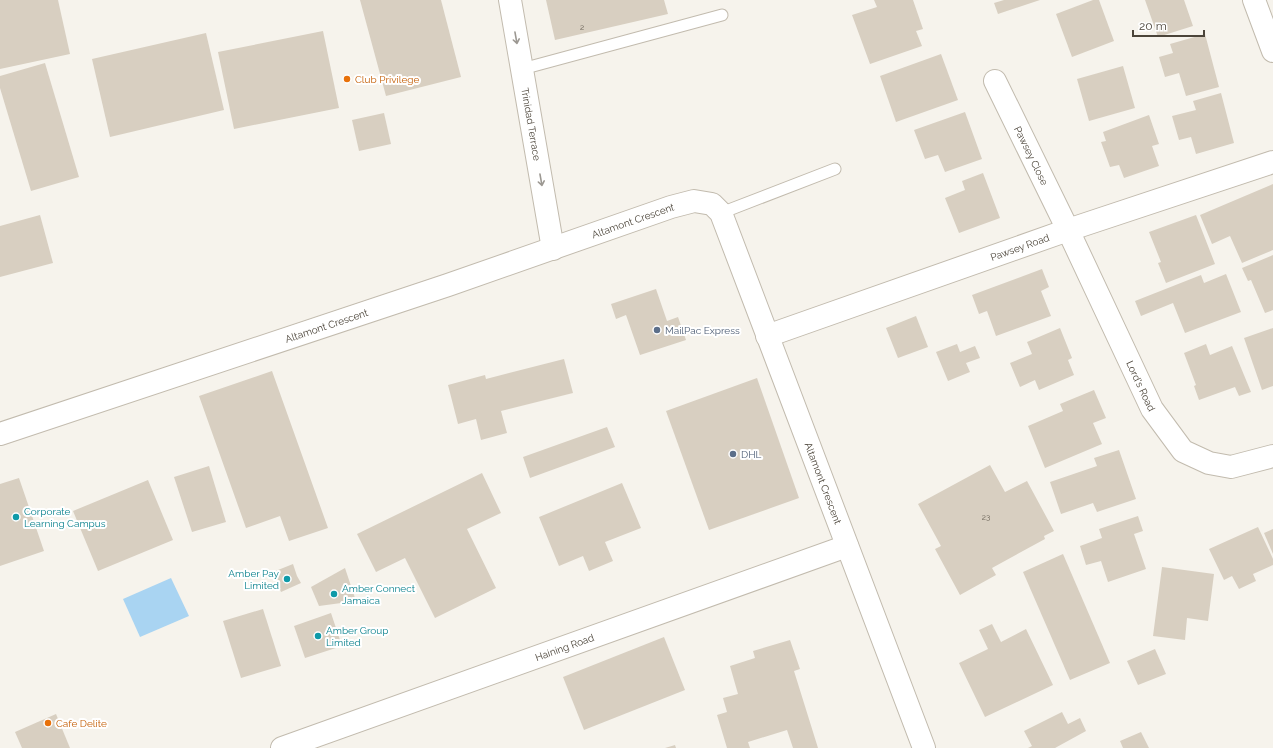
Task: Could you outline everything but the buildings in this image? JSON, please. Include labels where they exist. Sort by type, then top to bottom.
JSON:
[{"type":"street","name":"Trinidad Terrace","points":[[510,0],[553,249]]},
{"type":"street","points":[[1254,0],[1273,51]]},
{"type":"street","name":"Pawsey Close","points":[[996,81],[1068,230]]},
{"type":"street","name":"Pawsey Road","points":[[767,336],[1068,230],[1273,162]]},
{"type":"street","name":"Altamont Crescent","points":[[0,434],[553,249],[671,207],[694,201],[712,204],[721,213],[924,748]]},
{"type":"street","name":"Lord's Road","points":[[1068,230],[1152,409],[1183,451],[1209,463],[1231,467],[1273,456]]},
{"type":"street","name":"Haining Road","points":[[282,748],[847,546]]},
{"type":"lane","points":[[522,69],[722,15]]},
{"type":"lane","points":[[721,213],[835,169]]},
{"type":"water","points":[[171,578],[189,616],[140,637],[123,599]]},
{"type":"place","name":"Club Privilege","points":[[347,79]]},
{"type":"place","name":"MailPac Express","points":[[657,330]]},
{"type":"place","name":"DHL","points":[[733,454]]},
{"type":"place","name":"Corporate Learning Campus","points":[[16,517]]},
{"type":"place","name":"Amber Pay Limited","points":[[287,579]]},
{"type":"place","name":"Amber Connect Jamaica","points":[[334,594]]},
{"type":"place","name":"Amber Group Limited","points":[[318,636]]},
{"type":"place","name":"Cafe Delite","points":[[48,723]]}]
